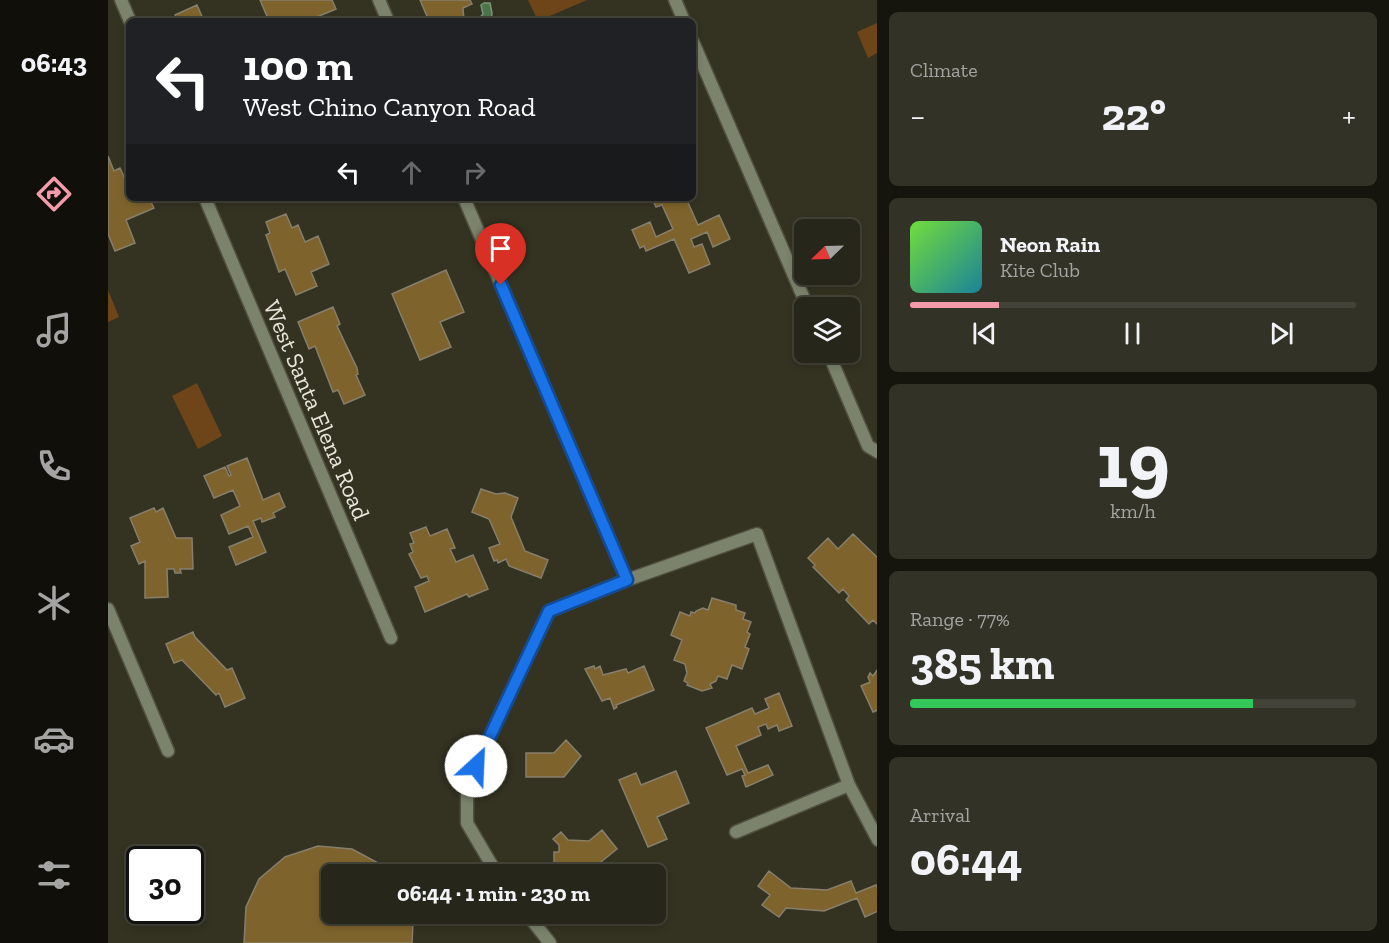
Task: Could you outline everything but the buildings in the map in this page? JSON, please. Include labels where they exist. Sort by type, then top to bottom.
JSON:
[{"type":"street","points":[[122,0],[129,18]]},
{"type":"street","points":[[379,0],[387,18]]},
{"type":"street","points":[[675,0],[683,18]]},
{"type":"street","points":[[696,49],[803,297]]},
{"type":"street","name":"West Santa Elena Road","points":[[206,201],[391,638]]},
{"type":"street","points":[[465,201],[627,580]]},
{"type":"street","points":[[833,363],[868,446],[877,451]]},
{"type":"street","points":[[491,864],[467,823],[467,785],[549,611],[627,580],[757,534],[849,785],[877,838]]},
{"type":"street","points":[[108,609],[168,751]]},
{"type":"street","points":[[736,832],[849,785]]},
{"type":"street","points":[[535,924],[550,943]]},
{"type":"shaded area","points":[[528,0],[587,0],[545,18],[537,18]]},
{"type":"shaded area","points":[[490,3],[491,18],[480,18],[483,14],[481,5]]},
{"type":"shaded area","points":[[877,23],[877,53],[868,58],[857,32]]},
{"type":"shaded area","points":[[108,290],[119,317],[108,322]]},
{"type":"shaded area","points":[[197,383],[222,436],[198,449],[172,396]]},
{"type":"route","points":[[476,766],[549,611],[627,580],[501,285]]}]
